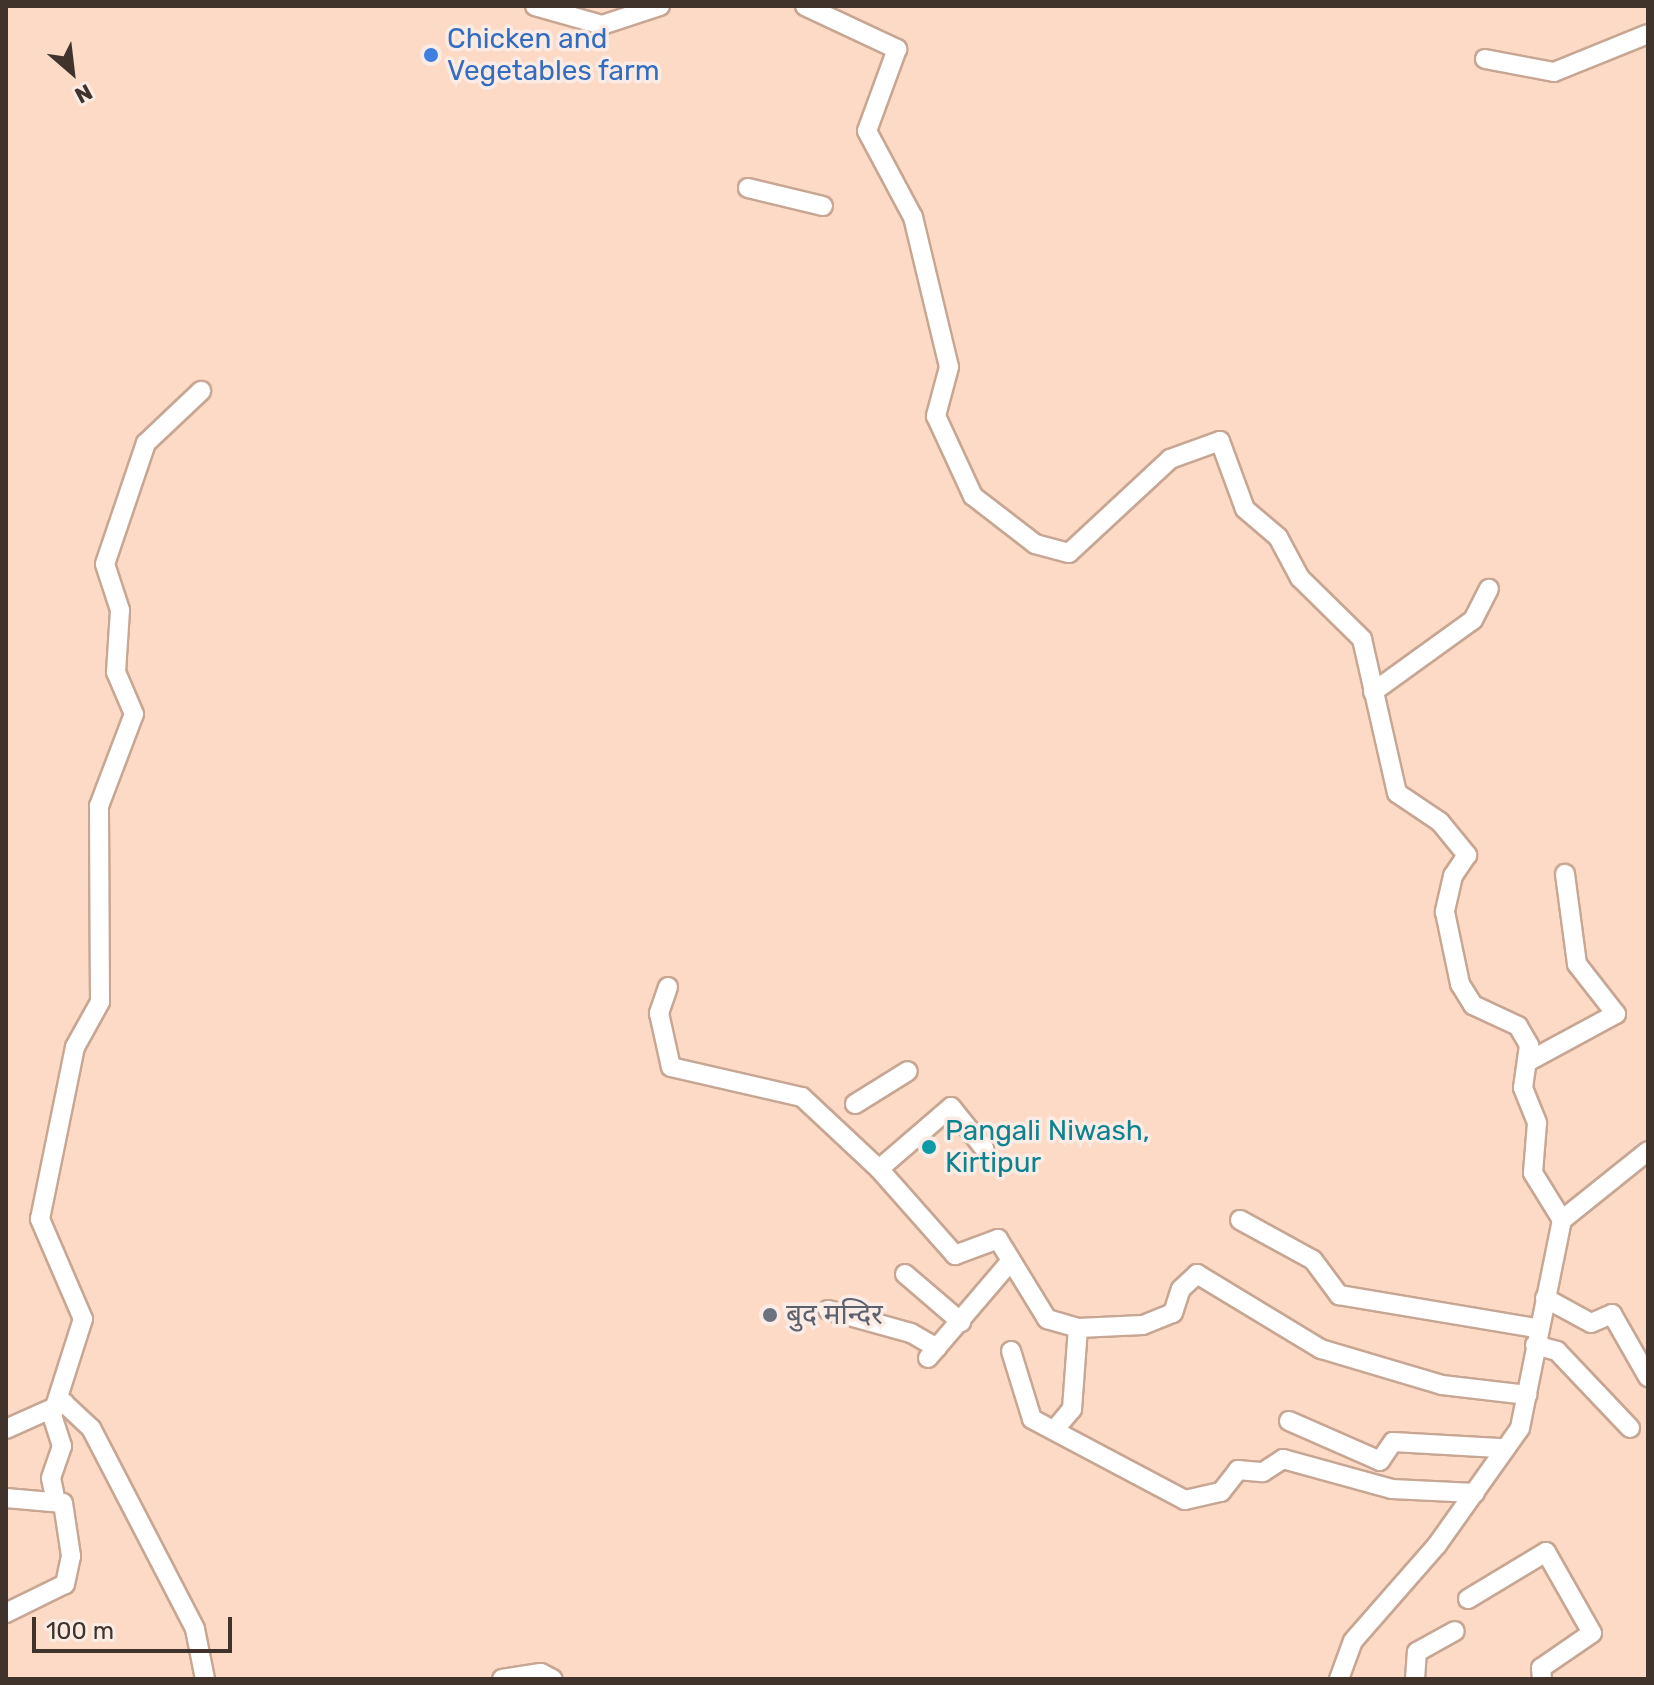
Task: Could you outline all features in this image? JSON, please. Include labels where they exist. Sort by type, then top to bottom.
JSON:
[{"type":"street","points":[[535,6],[602,25],[660,6]]},
{"type":"street","points":[[805,6],[897,49],[867,131],[913,217],[949,367],[936,416],[973,496],[1035,544],[1069,553],[1170,459],[1220,441],[1245,509],[1278,537],[1300,578],[1362,639],[1397,793],[1440,822],[1467,855],[1453,876],[1445,912],[1460,984],[1473,1005],[1518,1026],[1529,1061],[1523,1088],[1537,1123],[1533,1173],[1562,1220]]},
{"type":"street","points":[[1485,59],[1554,72],[1648,34]]},
{"type":"street","points":[[748,188],[823,206]]},
{"type":"street","points":[[6,1613],[70,1579],[66,1513],[55,1497],[51,1478],[62,1446],[55,1406],[83,1319],[40,1219],[75,1047],[100,1002],[99,806],[134,714],[116,672],[120,610],[105,564],[146,443],[201,391]]},
{"type":"street","points":[[1373,692],[1473,620],[1489,589]]},
{"type":"street","points":[[1529,1061],[1616,1014],[1577,964],[1565,874]]},
{"type":"street","points":[[668,987],[659,1013],[671,1067],[792,1093],[879,1169],[955,1255],[996,1237],[1009,1263],[1047,1319],[1078,1328],[1143,1325],[1173,1313],[1181,1289],[1197,1274],[1321,1349],[1442,1385],[1527,1395]]},
{"type":"street","points":[[855,1104],[908,1071]]},
{"type":"street","points":[[879,1169],[951,1107],[984,1148]]},
{"type":"street","points":[[1339,1679],[1353,1641],[1475,1493],[1499,1448],[1520,1428],[1536,1336],[1562,1220],[1648,1151]]},
{"type":"street","points":[[1240,1220],[1313,1260],[1339,1295],[1536,1336],[1557,1351],[1630,1428]]},
{"type":"street","points":[[828,1310],[911,1333],[932,1353],[1009,1263]]},
{"type":"street","points":[[905,1274],[961,1322]]},
{"type":"street","points":[[1545,1298],[1591,1323],[1612,1314],[1648,1377]]},
{"type":"street","points":[[1056,1428],[1072,1409],[1078,1328]]},
{"type":"street","points":[[1011,1351],[1032,1419],[1056,1428],[1063,1439],[1185,1500],[1221,1492],[1238,1470],[1263,1472],[1283,1459],[1392,1489],[1475,1493]]},
{"type":"street","points":[[6,1429],[64,1403],[77,1413],[110,1456],[158,1567],[195,1629],[205,1679]]},
{"type":"street","points":[[1289,1421],[1380,1461],[1393,1442],[1499,1448]]},
{"type":"street","points":[[6,1498],[55,1497]]},
{"type":"street","points":[[1468,1599],[1546,1552],[1592,1633],[1541,1668],[1542,1679]]},
{"type":"street","points":[[1415,1679],[1417,1652],[1455,1631]]},
{"type":"street","points":[[502,1679],[541,1673],[553,1679]]},
{"type":"place","name":"Chicken and Vegetables farm","points":[[431,55]]},
{"type":"place","name":"Pangali Niwash, Kirtipur","points":[[929,1147]]},
{"type":"place","name":"बुद मन्दिर","points":[[770,1315]]}]
